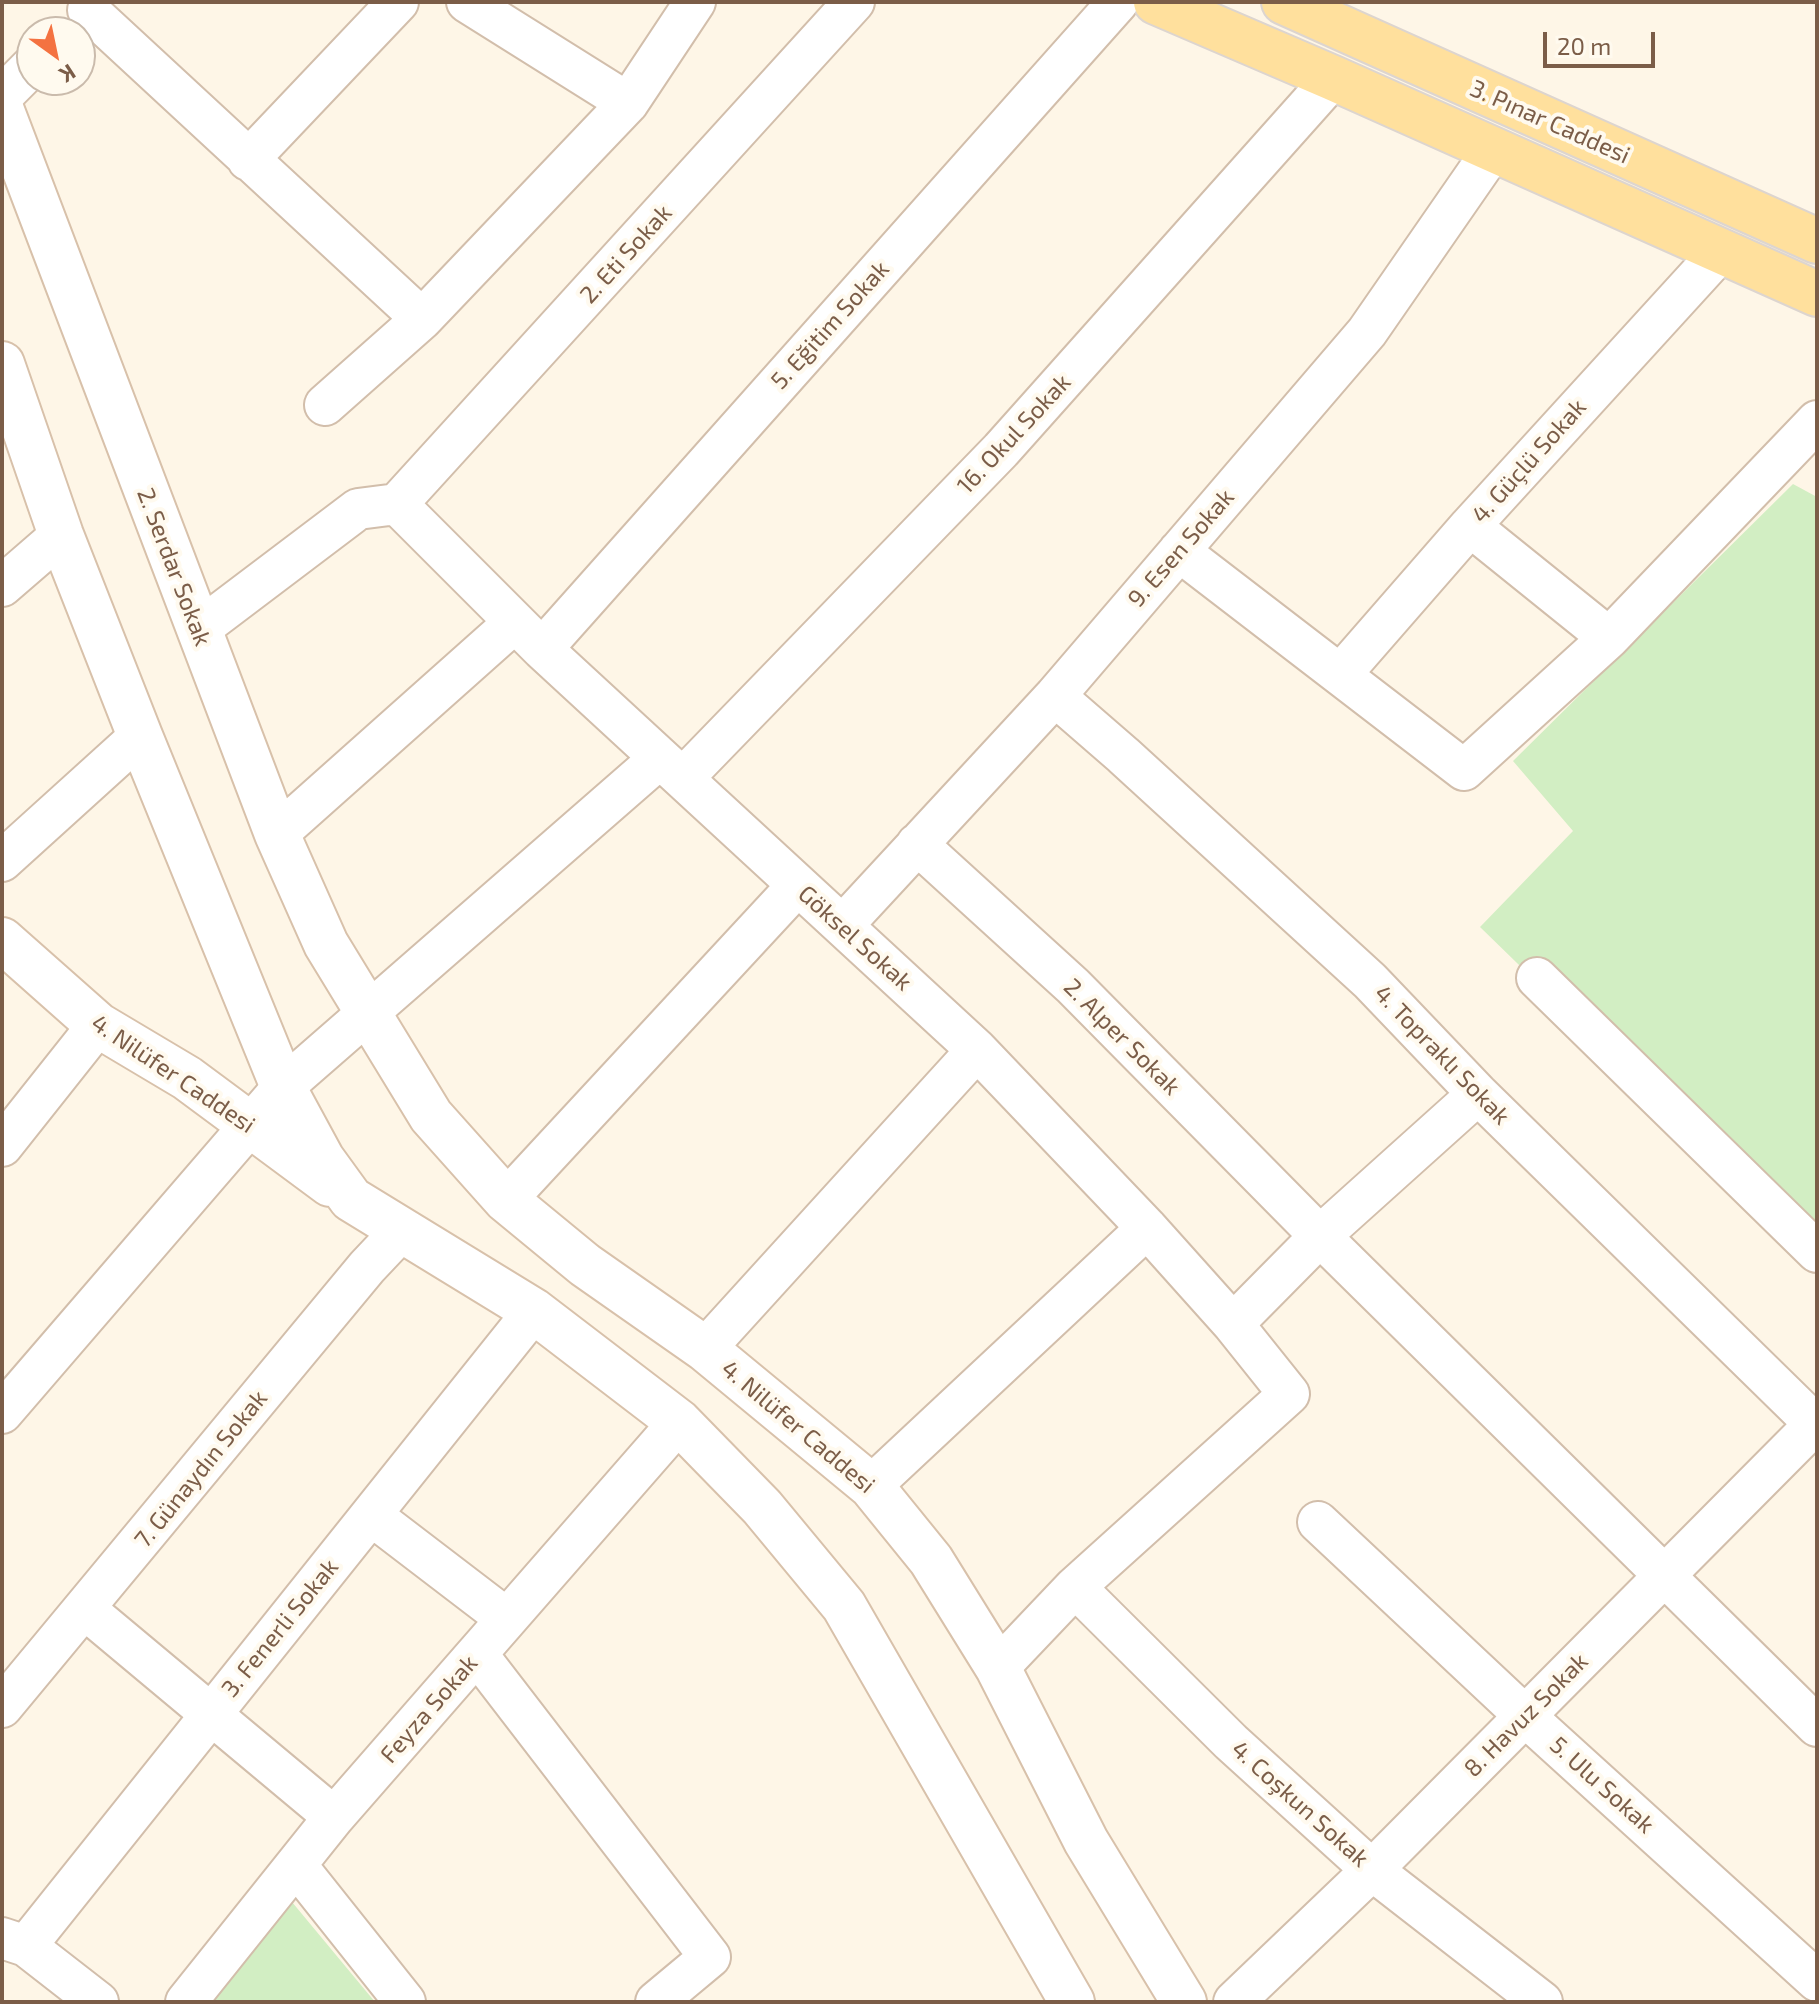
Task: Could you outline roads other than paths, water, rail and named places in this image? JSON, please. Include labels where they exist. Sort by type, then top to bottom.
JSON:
[{"type":"main road","points":[[1156,2],[1817,294]]},
{"type":"main road","name":"3. Pınar Caddesi","points":[[1284,2],[1817,241]]},
{"type":"main road","name":"2. Serdar Sokak","points":[[2,111],[277,834],[326,944],[368,1014]]},
{"type":"main road","points":[[2,364],[61,535],[283,1087]]},
{"type":"main road","name":"4. Nilüfer Caddesi","points":[[2,940],[98,1025],[187,1078],[351,1199],[534,1311],[679,1422],[762,1507],[844,1606],[1072,2002]]},
{"type":"main road","name":"4. Nilüfer Caddesi","points":[[368,1014],[431,1116],[506,1200],[585,1265],[705,1349],[871,1486],[931,1560],[998,1668],[1086,1841],[1184,2002]]},
{"type":"main road","name":"4. Nilüfer Caddesi","points":[[283,1087],[322,1159],[351,1199]]},
{"type":"street","points":[[248,160],[398,2]]},
{"type":"street","points":[[467,2],[628,103]]},
{"type":"street","points":[[325,405],[422,319],[628,103],[695,2]]},
{"type":"street","name":"2. Eti Sokak","points":[[397,504],[854,2]]},
{"type":"street","name":"5. Eğitim Sokak","points":[[277,834],[528,636],[1118,2]]},
{"type":"street","points":[[83,15],[422,319]]},
{"type":"street","name":"16. Okul Sokak","points":[[2,1413],[283,1087],[368,1014],[671,769],[1001,450],[1333,78]]},
{"type":"street","name":"9. Esen Sokak","points":[[843,925],[1055,696],[1367,332],[1493,150]]},
{"type":"street","name":"4. Güçlü Sokak","points":[[1341,674],[1470,526],[1721,251]]},
{"type":"street","points":[[1179,551],[1464,770],[1609,638],[1817,421]]},
{"type":"street","points":[[198,630],[358,509],[397,504]]},
{"type":"street","name":"Göksel Sokak","points":[[397,504],[528,636],[977,1050],[1147,1228],[1233,1324],[1289,1394],[1075,1587]]},
{"type":"street","points":[[1470,526],[1609,638]]},
{"type":"street","points":[[2,586],[61,535]]},
{"type":"street","name":"4. Topraklı Sokak","points":[[1055,696],[1370,981],[1478,1094],[1816,1425]]},
{"type":"street","points":[[2,861],[140,736]]},
{"type":"street","name":"2. Alper Sokak","points":[[917,844],[1073,986],[1320,1236],[1817,1726]]},
{"type":"street","points":[[506,1200],[797,886]]},
{"type":"street","points":[[1537,978],[1817,1252]]},
{"type":"street","points":[[2,1146],[98,1025]]},
{"type":"street","points":[[705,1349],[977,1050]]},
{"type":"street","points":[[1233,1324],[1320,1236],[1478,1094]]},
{"type":"street","points":[[871,1486],[1147,1228]]},
{"type":"street","name":"7. Günaydın Sokak","points":[[2,1707],[367,1267],[401,1231]]},
{"type":"street","name":"3. Fenerli Sokak","points":[[14,1942],[210,1716],[534,1311]]},
{"type":"street","name":"Feyza Sokak","points":[[186,2002],[334,1817],[679,1422]]},
{"type":"street","name":"8. Havuz Sokak","points":[[1234,2002],[1372,1870],[1816,1425]]},
{"type":"street","points":[[371,1515],[507,1619]]},
{"type":"street","name":"5. Ulu Sokak","points":[[1318,1522],[1525,1716],[1817,1981]]},
{"type":"street","points":[[998,1668],[1075,1587]]},
{"type":"street","name":"4. Coşkun Sokak","points":[[1075,1587],[1231,1742],[1372,1870],[1542,2002]]},
{"type":"street","points":[[85,1609],[334,1817]]},
{"type":"street","points":[[477,1654],[710,1957],[656,2002]]},
{"type":"street","points":[[296,1865],[405,2002]]},
{"type":"street","points":[[14,1942],[98,2002]]}]
